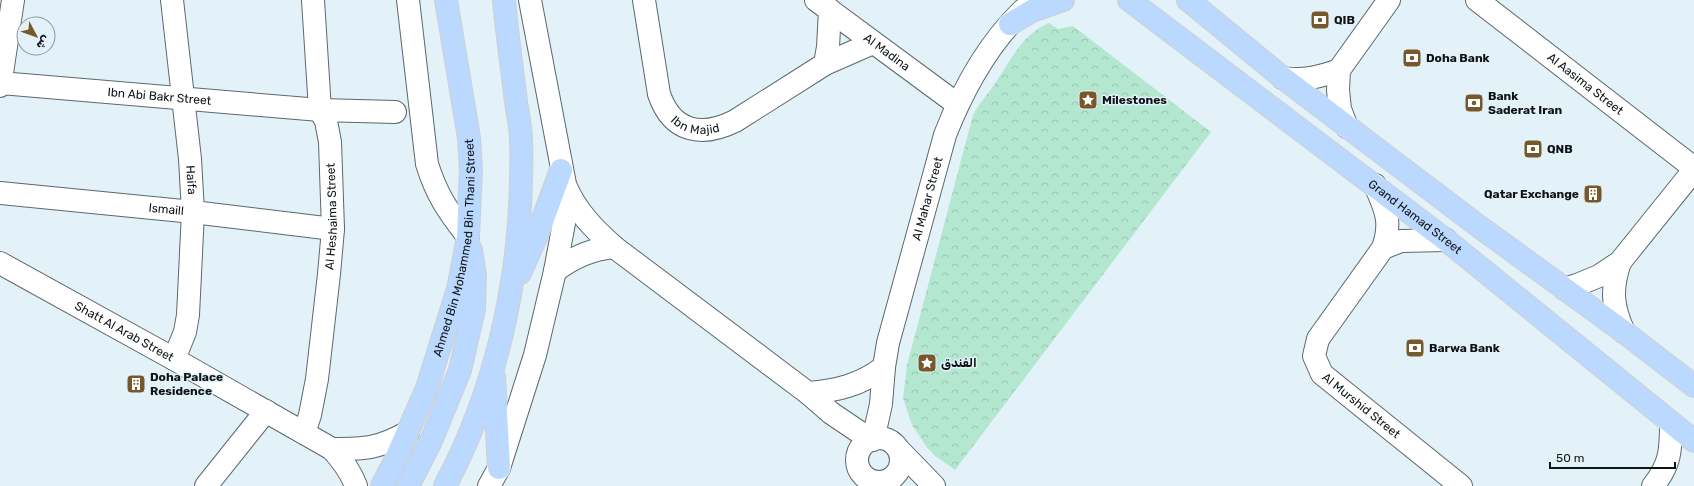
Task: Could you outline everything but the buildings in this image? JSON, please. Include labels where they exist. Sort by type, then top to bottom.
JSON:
[{"type":"main road","name":"Ahmed Bin Mohammed Bin Thani Street","points":[[382,486],[395,461],[427,388],[458,289],[468,238],[472,170],[469,138],[446,0]]},
{"type":"main road","points":[[1010,24],[1032,11],[1063,0]]},
{"type":"main road","name":"Grand Hamad Street","points":[[1129,0],[1446,240],[1671,424],[1694,441]]},
{"type":"main road","points":[[1188,0],[1283,78],[1347,127],[1477,225],[1624,332],[1694,386]]},
{"type":"main road","points":[[445,486],[475,419],[493,367],[510,294],[518,242],[521,141],[502,5]]},
{"type":"main road","points":[[510,294],[563,177]]},
{"type":"main road","points":[[408,486],[423,458],[460,370],[474,302],[475,275],[468,238]]},
{"type":"main road","points":[[493,367],[494,477]]},
{"type":"street","points":[[0,84],[13,0]]},
{"type":"street","name":"Haifa","points":[[172,0],[184,99],[193,212],[188,315],[185,332],[174,359]]},
{"type":"street","name":"Al Heshaima Street","points":[[304,433],[310,415],[317,379],[329,274],[332,229],[330,142],[326,121],[320,110],[313,0]]},
{"type":"street","points":[[408,0],[427,164],[432,181],[441,201],[468,238]]},
{"type":"street","points":[[494,477],[535,355],[555,271],[564,223],[563,177],[530,0]]},
{"type":"street","name":"Ibn Majid","points":[[644,0],[659,94],[663,107],[673,119],[685,126],[697,130],[709,131],[721,128],[735,121],[825,64],[873,43]]},
{"type":"street","name":"Al Mahar Street","points":[[1010,24],[1013,9],[1018,0]]},
{"type":"street","name":"Al Mahar Street","points":[[872,440],[881,404],[884,367],[888,343],[945,135],[957,104],[976,71],[1010,24],[1033,0]]},
{"type":"street","points":[[1347,127],[1339,102],[1339,70],[1389,0]]},
{"type":"street","name":"Al Aasima Street","points":[[1477,0],[1694,169]]},
{"type":"street","points":[[823,5],[828,47],[825,64]]},
{"type":"street","name":"Al Madina","points":[[823,5],[957,104]]},
{"type":"street","points":[[1283,78],[1296,80],[1311,78],[1339,70]]},
{"type":"street","name":"Ibn Abi Bakr Street","points":[[0,84],[320,110],[395,112]]},
{"type":"street","points":[[1565,289],[1577,286],[1599,276],[1620,262],[1694,169]]},
{"type":"street","points":[[563,177],[580,213],[590,226],[614,248],[808,393],[831,414],[872,440]]},
{"type":"street","name":"Al Murshid Street","points":[[1375,185],[1384,205],[1388,234],[1383,248],[1318,339],[1314,356],[1322,374],[1461,486]]},
{"type":"street","name":"Ismaill","points":[[0,193],[193,212],[332,229]]},
{"type":"street","points":[[1383,248],[1401,241],[1446,240]]},
{"type":"street","points":[[555,271],[580,256],[598,250],[614,248]]},
{"type":"street","points":[[1620,262],[1614,287],[1614,302],[1618,318],[1624,332]]},
{"type":"street","name":"Shatt Al Arab Street","points":[[0,263],[174,359],[332,449],[342,460],[356,486]]},
{"type":"street","points":[[808,393],[848,387],[875,374],[884,367]]},
{"type":"street","name":"Al Mahar Street","points":[[882,388],[898,449]]},
{"type":"street","points":[[206,486],[266,412]]},
{"type":"street","points":[[831,414],[857,471],[859,471],[867,479],[883,483],[909,482],[925,486]]},
{"type":"street","points":[[1653,486],[1664,471],[1669,458],[1671,446],[1671,424]]},
{"type":"street","name":"Shatt Al Arab Street","points":[[332,449],[364,449],[379,446],[408,432]]},
{"type":"street","points":[[857,471],[859,451],[862,446],[872,440],[880,438],[892,443],[934,486]]},
{"type":"street","points":[[883,483],[897,473],[900,468],[900,456],[898,449]]},
{"type":"green space","points":[[1049,23],[1058,29],[1073,26],[1211,132],[955,470],[934,455],[912,425],[903,398],[907,365],[973,115],[1018,48],[1031,34]]},
{"type":"place","name":"QIB","points":[[1320,20]]},
{"type":"place","name":"Doha Bank","points":[[1412,58]]},
{"type":"place","name":"Milestones","points":[[1088,100]]},
{"type":"place","name":"Bank Saderat Iran","points":[[1474,103]]},
{"type":"place","name":"QNB","points":[[1533,149]]},
{"type":"place","name":"Qatar Exchange","points":[[1593,194]]},
{"type":"place","name":"Barwa Bank","points":[[1415,348]]},
{"type":"place","name":"الفندق","points":[[927,363]]},
{"type":"place","name":"Doha Palace Residence","points":[[136,384]]}]
